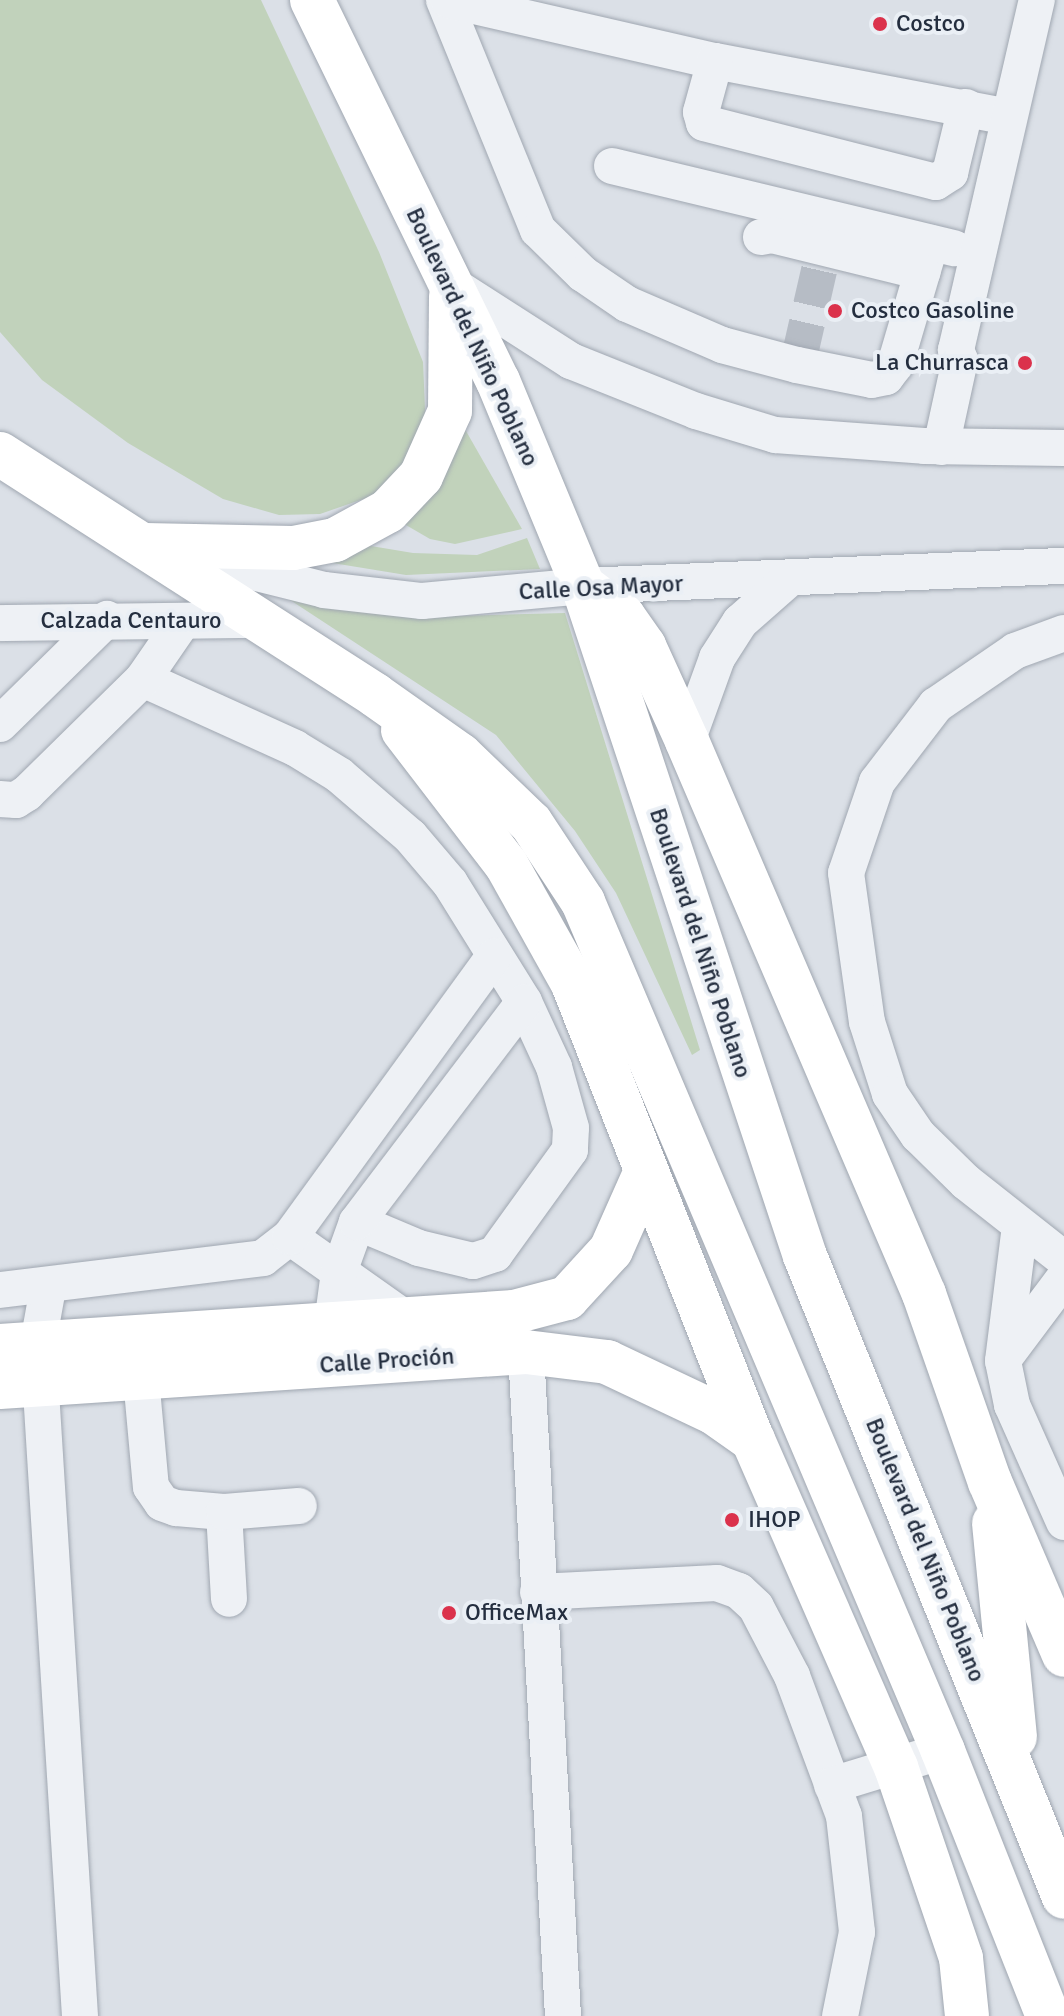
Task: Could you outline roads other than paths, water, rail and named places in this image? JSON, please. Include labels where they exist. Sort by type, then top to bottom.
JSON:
[{"type":"main road","name":"Boulevard del Niño Poblano","points":[[312,0],[498,381],[583,586],[805,1256],[1064,1897]]},
{"type":"main road","points":[[145,545],[293,548],[335,540],[388,511],[421,476],[450,411],[451,284]]},
{"type":"main road","points":[[0,454],[375,695],[460,755],[531,823],[583,902],[943,1751],[1048,2016]]},
{"type":"main road","points":[[583,586],[623,616],[644,646],[687,741],[924,1294],[990,1482],[1064,1655]]},
{"type":"main road","points":[[375,695],[506,864],[573,984],[753,1440],[896,1767],[961,1958],[967,2016]]},
{"type":"main road","name":"Calle Proción","points":[[20,1365],[332,1324],[514,1312],[567,1298],[611,1250],[646,1171]]},
{"type":"main road","name":"Calle Proción","points":[[20,1365],[141,1378],[526,1352],[607,1362],[713,1412],[753,1440]]},
{"type":"main road","points":[[990,1482],[1020,1783]]},
{"type":"street","points":[[446,0],[715,61],[1009,117]]},
{"type":"street","points":[[446,0],[525,207],[556,251],[627,304],[722,345],[872,380],[886,377],[895,365],[927,257]]},
{"type":"street","points":[[933,446],[960,360],[956,350],[1037,0]]},
{"type":"street","points":[[715,61],[701,112],[704,123],[936,182],[950,173],[966,107]]},
{"type":"street","points":[[612,166],[927,257]]},
{"type":"street","points":[[761,237],[772,235],[823,250],[927,257],[979,254]]},
{"type":"street","points":[[451,284],[571,361],[696,411],[775,435],[1055,453]]},
{"type":"street","name":"Calle Osa Mayor","points":[[145,545],[324,590],[422,601],[583,586],[789,579],[1057,564]]},
{"type":"street","points":[[687,741],[717,658],[740,622],[789,579]]},
{"type":"street","points":[[0,724],[107,619]]},
{"type":"street","name":"Calzada Centauro","points":[[0,623],[107,619],[262,620]]},
{"type":"street","points":[[0,799],[16,800],[27,793],[143,679],[183,621]]},
{"type":"street","points":[[1064,633],[1015,651],[936,705],[903,741],[858,826],[846,873],[878,1102],[1020,1226],[1064,1259]]},
{"type":"street","points":[[143,679],[295,748],[374,802],[450,883],[524,1002],[554,1067],[572,1137],[570,1150],[495,1254],[473,1261],[419,1248],[357,1222]]},
{"type":"street","points":[[0,1290],[48,1288],[234,1265],[263,1258],[290,1237],[494,956]]},
{"type":"street","points":[[332,1324],[339,1272],[357,1222],[524,1002]]},
{"type":"street","points":[[400,1085],[439,1114]]},
{"type":"street","points":[[1020,1226],[1003,1361],[1012,1405],[1064,1522]]},
{"type":"street","points":[[290,1237],[406,1319]]},
{"type":"street","points":[[1003,1361],[1064,1278]]},
{"type":"street","points":[[48,1288],[20,1365],[80,2016]]},
{"type":"street","points":[[526,1352],[563,2016]]},
{"type":"street","points":[[141,1378],[151,1487],[162,1503],[176,1508],[224,1512],[299,1506]]},
{"type":"street","points":[[224,1512],[229,1599]]},
{"type":"street","points":[[538,1592],[717,1583],[739,1591],[756,1607],[792,1676],[844,1816],[857,1932],[840,2016]]},
{"type":"street","points":[[832,1785],[943,1751]]},
{"type":"tunnel","points":[[799,358],[823,253]]},
{"type":"place","name":"Costco","points":[[880,24]]},
{"type":"place","name":"Costco Gasoline","points":[[835,311]]},
{"type":"place","name":"La Churrasca","points":[[1025,363]]},
{"type":"place","name":"IHOP","points":[[732,1520]]},
{"type":"place","name":"OfficeMax","points":[[449,1613]]}]
